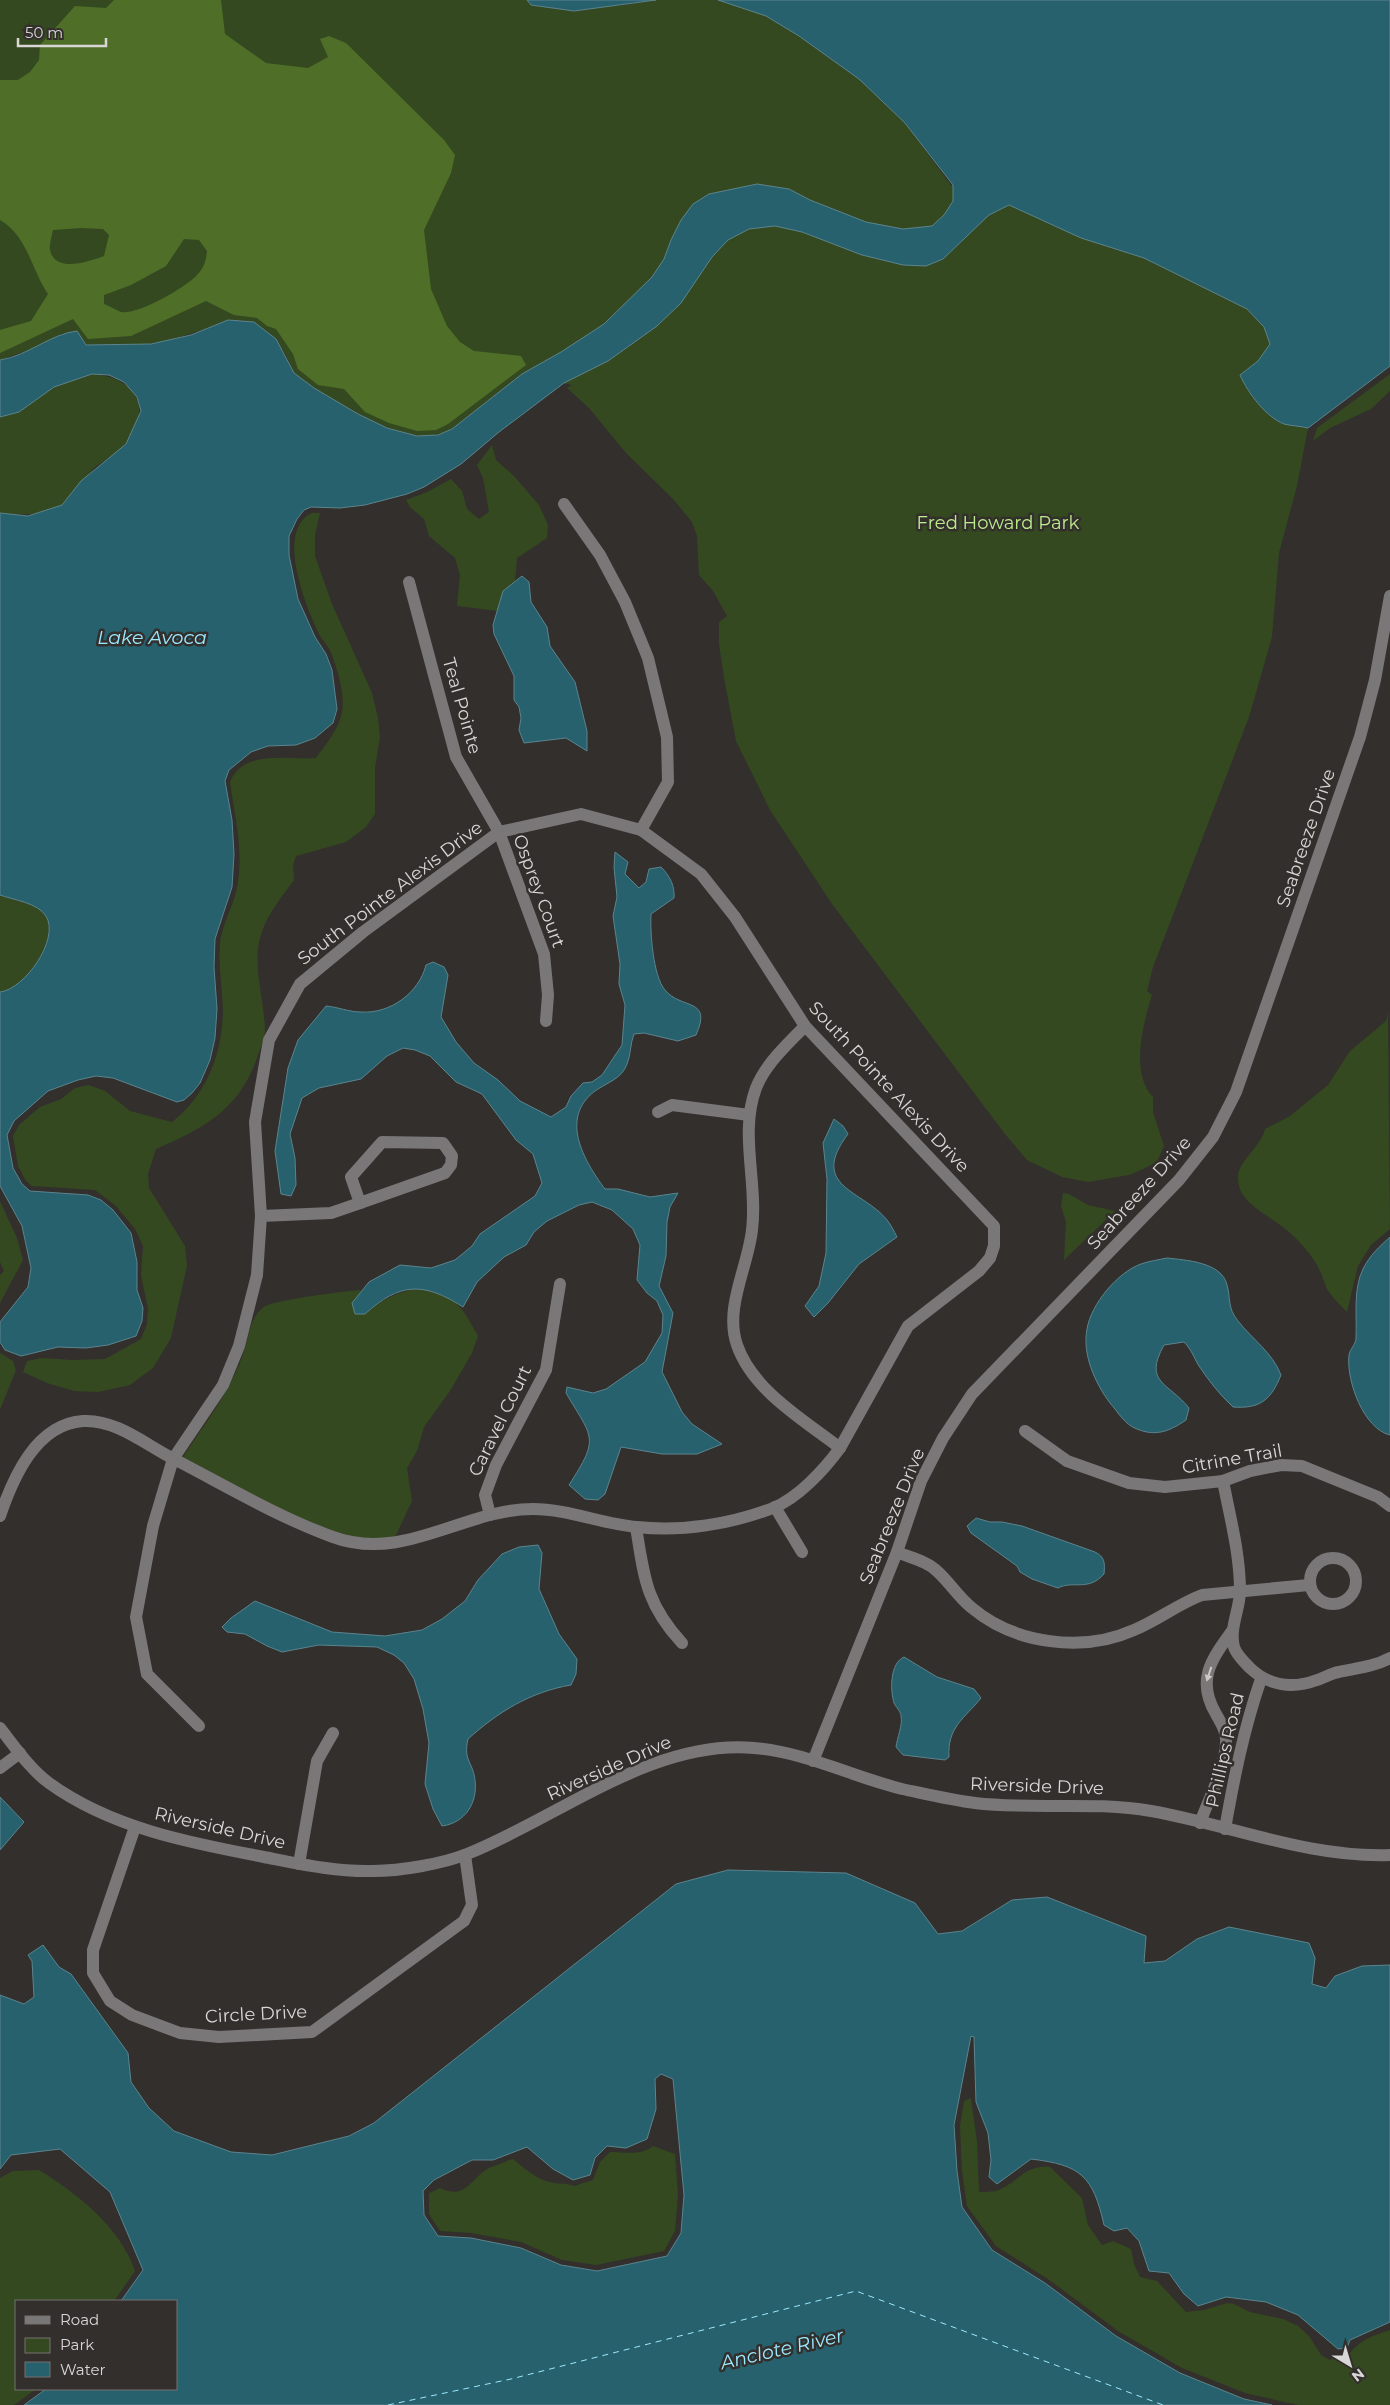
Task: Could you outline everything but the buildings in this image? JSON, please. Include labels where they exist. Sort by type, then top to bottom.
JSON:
[{"type":"street","points":[[564,504],[600,555],[625,602],[650,667],[667,737],[668,782],[641,830]]},
{"type":"street","name":"Teal Pointe","points":[[409,582],[456,757],[499,832]]},
{"type":"street","name":"Seabreeze Drive","points":[[813,1762],[897,1552],[921,1481],[943,1438],[972,1394],[1179,1180],[1213,1137],[1236,1092],[1360,737],[1375,680],[1390,596]]},
{"type":"street","name":"South Pointe Alexis Drive","points":[[0,1516],[14,1477],[28,1455],[61,1427],[81,1421],[104,1422],[173,1459],[334,1538],[365,1544],[407,1542],[490,1514],[533,1509],[588,1517],[636,1527],[709,1526],[775,1507],[810,1483],[828,1465],[840,1448],[908,1326],[979,1271],[990,1258],[994,1246],[994,1226],[805,1026],[734,917],[701,874],[641,830],[581,814],[499,832],[363,932],[300,984],[269,1040],[255,1122],[260,1216],[257,1275],[239,1346],[223,1385],[173,1459]]},
{"type":"street","name":"Osprey Court","points":[[499,832],[544,954],[548,995],[546,1021]]},
{"type":"street","points":[[805,1026],[766,1068],[756,1087],[749,1115],[749,1152],[754,1200],[752,1231],[735,1310],[734,1332],[737,1345],[754,1373],[776,1398],[840,1448]]},
{"type":"street","points":[[658,1112],[672,1105],[749,1115]]},
{"type":"street","points":[[260,1216],[332,1213],[445,1173],[451,1165],[452,1156],[449,1149],[443,1143],[382,1142],[351,1177],[360,1203]]},
{"type":"street","name":"Caravel Court","points":[[490,1514],[484,1495],[493,1472],[546,1370],[560,1284]]},
{"type":"street","name":"Citrine Trail","points":[[1026,1431],[1067,1461],[1129,1484],[1165,1487],[1223,1481],[1250,1471],[1281,1465],[1302,1466],[1378,1497],[1390,1506]]},
{"type":"street","points":[[173,1459],[153,1526],[136,1617],[147,1674],[198,1726]]},
{"type":"street","points":[[1223,1481],[1238,1555],[1240,1590],[1239,1607],[1232,1631],[1234,1648],[1261,1679],[1285,1685],[1304,1684],[1337,1672],[1378,1664],[1390,1658]]},
{"type":"street","points":[[775,1507],[802,1552]]},
{"type":"street","points":[[636,1527],[646,1586],[665,1624],[682,1643]]},
{"type":"street","points":[[897,1552],[924,1562],[937,1571],[972,1608],[1004,1629],[1034,1638],[1071,1642],[1097,1640],[1133,1630],[1187,1600],[1202,1595],[1309,1585]]},
{"type":"street","name":"Phillips Road","points":[[1200,1823],[1227,1741],[1223,1727],[1205,1692],[1206,1679],[1218,1650],[1232,1631]]},
{"type":"street","name":"Phillips Road","points":[[1225,1829],[1237,1762],[1249,1713],[1261,1679]]},
{"type":"street","name":"Riverside Drive","points":[[0,1728],[46,1781],[82,1803],[135,1827],[234,1851],[335,1870],[376,1871],[422,1865],[465,1856],[641,1768],[687,1752],[720,1747],[780,1750],[900,1788],[975,1803],[1100,1805],[1152,1811],[1291,1845],[1364,1856],[1390,1855]]},
{"type":"street","points":[[299,1864],[317,1761],[333,1733]]},
{"type":"street","points":[[0,1768],[20,1753]]},
{"type":"street","name":"Circle Drive","points":[[135,1827],[93,1950],[93,1973],[96,1981],[110,2001],[132,2015],[180,2033],[219,2038],[312,2032],[464,1921],[472,1905],[465,1856]]},
{"type":"green space","name":"Fred Howard Park","points":[[0,0],[527,0],[531,5],[617,6],[656,0],[718,0],[766,16],[799,36],[859,79],[905,123],[951,185],[1009,205],[1081,238],[1144,258],[1247,309],[1264,327],[1270,344],[1258,361],[1240,375],[1283,423],[1308,428],[1297,486],[1279,553],[1272,637],[1249,717],[1153,967],[1147,991],[1152,995],[1142,1034],[1140,1062],[1146,1087],[1153,1097],[1153,1112],[1164,1146],[1157,1162],[1129,1175],[1088,1182],[1062,1177],[1027,1160],[1005,1134],[832,904],[770,810],[736,741],[719,644],[719,622],[727,616],[713,591],[699,575],[697,536],[692,522],[674,500],[626,453],[589,408],[567,388],[572,385],[522,374],[452,429],[436,435],[419,436],[390,429],[352,412],[316,391],[294,373],[281,349],[228,320],[177,338],[124,347],[84,344],[63,333],[35,348],[0,360]]},
{"type":"green space","points":[[114,0],[221,0],[225,34],[266,63],[308,68],[328,57],[320,39],[329,36],[346,43],[444,140],[455,155],[451,173],[424,230],[431,289],[447,326],[460,342],[474,351],[521,356],[526,365],[448,424],[436,430],[417,431],[389,423],[365,412],[344,389],[318,385],[298,369],[293,354],[276,329],[267,326],[257,318],[234,315],[206,301],[131,336],[88,339],[73,319],[0,353],[0,330],[31,321],[48,294],[23,244],[17,235],[0,220],[0,80],[18,80],[30,72],[39,60],[40,45],[75,6],[106,8]],"holes":[[[103,229],[109,235],[104,256],[82,263],[66,264],[59,262],[53,257],[50,250],[53,230]],[[184,239],[199,240],[207,251],[203,267],[191,280],[161,300],[129,312],[121,312],[104,304],[104,295],[131,285],[166,266]]]},
{"type":"green space","points":[[92,374],[107,376],[119,381],[136,396],[139,406],[139,417],[126,443],[93,469],[74,494],[60,506],[38,513],[0,513],[0,417],[19,412],[54,387]]},
{"type":"green space","points":[[1390,374],[1390,391],[1371,409],[1330,428],[1313,441],[1317,428]]},
{"type":"green space","points":[[492,445],[496,460],[514,476],[539,505],[548,525],[547,538],[517,558],[515,581],[503,591],[498,611],[457,606],[460,575],[455,558],[429,536],[424,519],[410,507],[406,500],[427,492],[451,479],[462,491],[467,509],[479,519],[489,512],[483,478],[477,465]]},
{"type":"green space","points":[[312,513],[320,513],[315,535],[315,556],[332,604],[372,693],[378,718],[380,738],[375,767],[375,814],[366,827],[346,842],[296,856],[293,865],[294,880],[269,917],[259,942],[258,964],[265,1032],[251,1073],[242,1089],[219,1114],[190,1133],[156,1149],[148,1174],[149,1188],[185,1246],[187,1266],[171,1338],[153,1368],[130,1385],[98,1392],[74,1391],[47,1383],[23,1372],[27,1361],[42,1358],[72,1360],[105,1359],[141,1339],[147,1324],[148,1309],[141,1275],[143,1246],[135,1229],[116,1206],[95,1190],[32,1186],[26,1181],[18,1166],[13,1136],[19,1125],[40,1107],[61,1099],[75,1088],[89,1085],[105,1091],[130,1111],[172,1122],[195,1099],[204,1086],[211,1071],[220,1041],[223,1008],[220,943],[237,888],[239,874],[238,835],[230,782],[236,772],[255,760],[267,758],[316,758],[335,730],[342,712],[342,691],[337,669],[331,652],[320,636],[308,608],[297,571],[294,553],[295,536],[301,522]]},
{"type":"green space","points":[[0,895],[25,902],[37,908],[46,916],[49,926],[44,949],[29,973],[10,989],[0,992]]},
{"type":"green space","points":[[1388,1012],[1390,1229],[1371,1245],[1358,1266],[1347,1312],[1327,1289],[1317,1265],[1304,1247],[1294,1236],[1248,1201],[1239,1187],[1238,1178],[1241,1166],[1263,1136],[1265,1129],[1290,1116],[1328,1085],[1350,1051],[1386,1021]]},
{"type":"green space","points":[[1063,1193],[1069,1194],[1088,1205],[1115,1211],[1064,1260],[1066,1222],[1061,1206]]},
{"type":"green space","points":[[0,1201],[17,1238],[23,1260],[0,1303],[0,1275],[4,1271],[0,1262]]},
{"type":"green space","points":[[420,1288],[442,1295],[457,1304],[478,1336],[472,1353],[450,1391],[424,1427],[417,1451],[407,1468],[412,1501],[395,1537],[364,1538],[343,1534],[320,1526],[272,1504],[183,1457],[226,1391],[240,1363],[253,1320],[264,1307],[295,1299],[361,1290],[365,1314],[390,1297]]},
{"type":"green space","points":[[0,1353],[13,1361],[16,1370],[0,1410]]},
{"type":"green space","points":[[971,2098],[977,2142],[979,2192],[999,2190],[1034,2168],[1050,2167],[1082,2198],[1088,2225],[1102,2245],[1113,2241],[1131,2249],[1134,2264],[1140,2277],[1157,2281],[1186,2312],[1204,2310],[1227,2303],[1234,2304],[1250,2312],[1283,2319],[1298,2326],[1309,2336],[1321,2355],[1330,2360],[1339,2354],[1350,2353],[1368,2338],[1390,2330],[1390,2405],[1298,2405],[1245,2393],[1182,2368],[1118,2331],[1048,2279],[996,2246],[967,2206],[962,2171],[960,2126],[964,2101]]},
{"type":"green space","points":[[653,2146],[675,2154],[678,2194],[675,2231],[664,2251],[596,2265],[562,2260],[521,2242],[471,2233],[440,2231],[429,2214],[429,2193],[440,2188],[454,2192],[460,2191],[487,2169],[509,2160],[513,2159],[532,2174],[548,2182],[574,2186],[593,2180],[600,2162],[610,2152],[638,2152]]},
{"type":"green space","points":[[39,2170],[83,2201],[119,2240],[135,2271],[115,2300],[15,2300],[15,2390],[35,2390],[14,2405],[0,2405],[0,2178],[13,2171]]},
{"type":"water","points":[[527,0],[656,0],[574,11],[531,5]]},
{"type":"water","name":"Lake Avoca","points":[[718,0],[1390,0],[1390,366],[1308,428],[1287,425],[1277,421],[1264,410],[1253,397],[1240,375],[1258,361],[1270,344],[1264,327],[1247,309],[1144,258],[1081,238],[1009,205],[989,215],[943,259],[926,266],[903,265],[862,255],[802,232],[775,226],[749,229],[728,240],[712,257],[681,303],[657,326],[608,361],[564,383],[499,432],[461,464],[424,487],[407,494],[365,505],[340,508],[311,507],[304,510],[297,519],[289,536],[289,555],[298,599],[332,670],[337,709],[333,723],[315,738],[296,745],[268,746],[251,752],[229,770],[225,781],[232,820],[234,854],[232,887],[215,939],[214,967],[217,1009],[215,1038],[210,1060],[200,1083],[184,1100],[177,1102],[113,1078],[96,1076],[78,1080],[48,1091],[14,1121],[7,1135],[13,1168],[22,1184],[30,1191],[88,1195],[101,1200],[113,1210],[131,1233],[137,1262],[137,1290],[143,1308],[142,1321],[136,1336],[108,1345],[86,1348],[58,1347],[21,1356],[5,1350],[0,1342],[0,1322],[28,1287],[31,1268],[22,1226],[0,1186],[0,992],[10,989],[20,982],[38,962],[48,937],[49,926],[46,916],[37,908],[25,902],[0,895],[0,513],[28,516],[62,505],[81,481],[126,444],[141,411],[137,397],[124,382],[109,375],[92,374],[54,387],[19,412],[0,417],[0,360],[20,354],[58,336],[77,331],[86,345],[151,344],[191,335],[228,320],[254,322],[276,339],[294,373],[314,388],[358,414],[387,428],[417,436],[438,435],[452,429],[522,374],[561,352],[604,324],[652,277],[664,259],[681,220],[693,204],[709,194],[757,184],[789,189],[810,200],[866,222],[903,229],[932,226],[944,215],[953,201],[953,185],[905,123],[859,79],[799,36],[766,16]]},
{"type":"water","points":[[522,576],[529,582],[531,602],[547,627],[550,646],[575,682],[587,731],[587,751],[566,738],[524,743],[519,730],[521,718],[519,707],[514,700],[514,676],[494,634],[493,625],[503,591]]},
{"type":"water","points":[[615,852],[628,862],[625,874],[639,888],[646,882],[649,869],[661,867],[671,881],[674,889],[674,898],[651,914],[655,965],[665,990],[672,996],[698,1009],[701,1015],[700,1023],[696,1035],[678,1041],[644,1033],[634,1034],[625,1069],[618,1077],[595,1091],[584,1102],[578,1114],[579,1140],[583,1153],[605,1189],[618,1189],[650,1197],[678,1193],[670,1207],[667,1222],[666,1256],[659,1286],[673,1313],[662,1372],[682,1412],[692,1424],[722,1444],[697,1454],[662,1454],[621,1447],[605,1494],[598,1500],[585,1499],[569,1485],[585,1457],[589,1447],[589,1438],[582,1420],[566,1393],[567,1387],[593,1393],[606,1389],[645,1362],[662,1333],[663,1315],[657,1301],[647,1293],[637,1280],[640,1245],[633,1229],[612,1210],[592,1202],[579,1205],[547,1221],[534,1232],[526,1245],[504,1257],[477,1282],[463,1307],[436,1293],[412,1289],[390,1296],[365,1314],[355,1314],[352,1303],[369,1282],[400,1265],[431,1268],[455,1260],[472,1246],[480,1234],[535,1196],[542,1183],[533,1154],[516,1140],[482,1094],[456,1082],[430,1056],[403,1048],[387,1056],[361,1079],[319,1088],[302,1098],[290,1134],[295,1158],[296,1185],[291,1196],[281,1194],[275,1151],[288,1068],[298,1040],[326,1006],[352,1011],[372,1012],[392,1005],[410,993],[417,984],[426,965],[433,962],[444,967],[448,975],[441,1017],[456,1042],[474,1063],[498,1080],[520,1101],[551,1117],[566,1107],[571,1096],[583,1083],[592,1082],[602,1075],[622,1045],[625,1005],[619,984],[620,964],[613,916],[617,897],[614,867]]},
{"type":"water","points":[[834,1119],[843,1126],[848,1134],[837,1152],[834,1166],[836,1177],[844,1186],[877,1210],[887,1220],[897,1237],[859,1264],[828,1303],[814,1317],[805,1306],[819,1286],[826,1253],[827,1179],[823,1143]]},
{"type":"water","points":[[1390,1237],[1390,1435],[1372,1424],[1365,1414],[1350,1378],[1349,1355],[1356,1340],[1357,1294],[1360,1277],[1372,1255]]},
{"type":"water","points":[[1167,1258],[1211,1267],[1224,1277],[1235,1316],[1273,1360],[1281,1375],[1269,1397],[1263,1401],[1250,1406],[1233,1407],[1211,1382],[1184,1342],[1164,1345],[1158,1358],[1157,1375],[1166,1387],[1189,1408],[1186,1420],[1180,1424],[1163,1432],[1150,1433],[1129,1425],[1104,1395],[1091,1368],[1086,1348],[1086,1339],[1087,1329],[1094,1309],[1115,1281],[1132,1268],[1141,1264]]},
{"type":"water","points":[[976,1518],[990,1522],[1022,1526],[1095,1552],[1104,1561],[1104,1574],[1092,1583],[1058,1588],[1032,1579],[1020,1572],[1017,1566],[971,1533],[967,1526]]},
{"type":"water","points":[[538,1545],[542,1553],[539,1589],[559,1634],[577,1659],[576,1674],[571,1685],[556,1688],[515,1704],[491,1720],[468,1739],[467,1757],[474,1774],[474,1796],[472,1804],[463,1816],[450,1824],[442,1826],[433,1809],[425,1784],[429,1743],[423,1709],[414,1679],[404,1663],[394,1655],[377,1647],[319,1645],[282,1652],[245,1634],[227,1632],[222,1627],[255,1601],[332,1632],[385,1636],[422,1630],[442,1619],[465,1601],[478,1580],[502,1554],[519,1547]]},
{"type":"water","points":[[904,1657],[937,1677],[974,1689],[981,1698],[954,1730],[949,1747],[949,1757],[945,1760],[903,1755],[896,1747],[901,1720],[900,1713],[894,1703],[892,1677],[899,1660]]},
{"type":"water","points":[[0,1797],[24,1822],[0,1850]]},
{"type":"water","name":"Anclote River","points":[[728,1870],[846,1873],[915,1903],[938,1934],[962,1931],[1012,1900],[1047,1897],[1146,1936],[1144,1963],[1165,1961],[1197,1939],[1229,1927],[1309,1943],[1315,1958],[1312,1984],[1326,1988],[1335,1976],[1362,1966],[1390,1965],[1390,2322],[1350,2340],[1347,2348],[1338,2349],[1298,2315],[1266,2302],[1226,2297],[1198,2306],[1184,2294],[1169,2273],[1149,2271],[1139,2241],[1127,2228],[1114,2231],[1104,2225],[1100,2208],[1089,2184],[1073,2170],[1062,2165],[1031,2159],[997,2184],[989,2177],[991,2160],[988,2133],[976,2102],[974,2037],[971,2036],[954,2125],[957,2171],[962,2207],[992,2250],[1045,2283],[1116,2336],[1180,2373],[1244,2399],[1272,2405],[24,2405],[45,2390],[178,2390],[178,2300],[122,2300],[143,2270],[110,2192],[60,2149],[11,2155],[0,2169],[0,1995],[24,2004],[34,1997],[32,1961],[28,1955],[43,1945],[59,1967],[71,1974],[128,2053],[131,2082],[149,2108],[174,2131],[231,2152],[272,2155],[349,2136],[374,2123],[676,1884]],"holes":[[[661,2074],[673,2079],[684,2195],[681,2233],[667,2256],[597,2271],[561,2265],[521,2248],[471,2238],[438,2236],[424,2215],[423,2191],[434,2180],[472,2160],[493,2160],[527,2147],[553,2169],[573,2180],[590,2175],[595,2158],[607,2146],[626,2148],[647,2139],[656,2109],[655,2079]]]},
{"type":"ferry route","points":[[388,2405],[511,2379],[856,2291],[1163,2405]]}]
